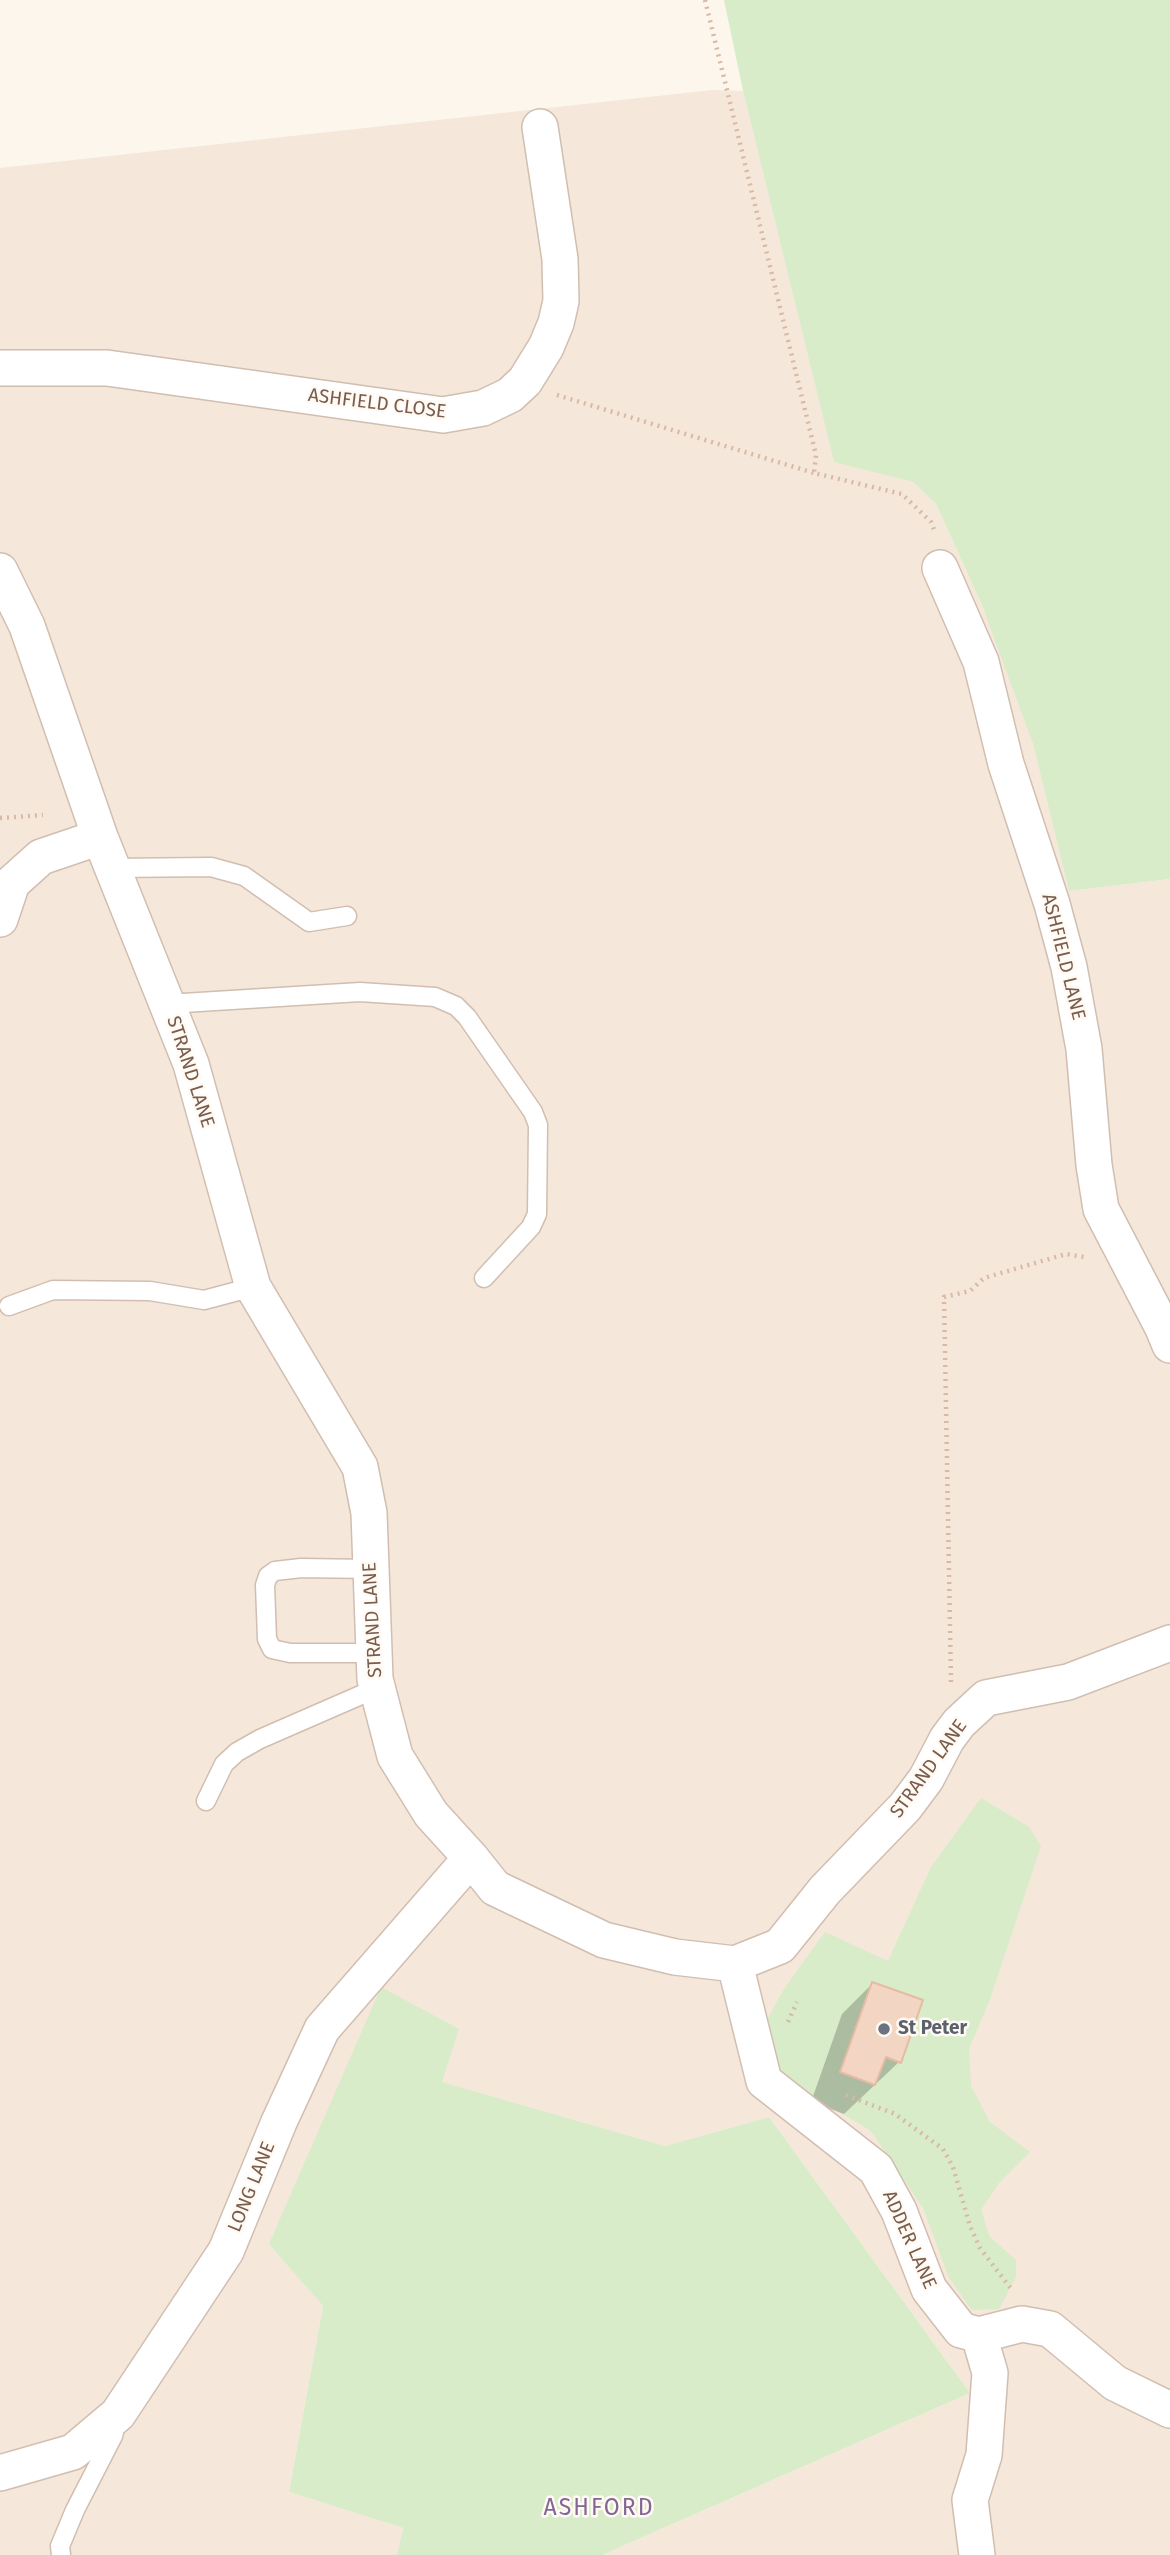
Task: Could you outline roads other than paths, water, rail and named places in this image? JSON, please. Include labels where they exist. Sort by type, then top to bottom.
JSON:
[{"type":"street","name":"ASHFIELD CLOSE","points":[[0,368],[107,368],[443,415],[483,408],[510,395],[525,381],[546,347],[561,301],[559,259],[540,127]]},
{"type":"street","name":"ASHFIELD LANE","points":[[940,568],[981,662],[1006,764],[1052,904],[1069,967],[1084,1049],[1094,1165],[1101,1209],[1170,1345]]},
{"type":"street","name":"STRAND LANE","points":[[0,571],[27,626],[106,852],[191,1064],[253,1287],[360,1467],[369,1513],[373,1653],[377,1688],[395,1756],[431,1814],[495,1888],[604,1940],[675,1957],[735,1964],[780,1946],[825,1891],[905,1807],[926,1779],[947,1739],[959,1723],[986,1698],[1068,1682],[1170,1643]]},
{"type":"street","points":[[0,919],[12,883],[41,857],[106,852]]},
{"type":"street","name":"LONG LANE","points":[[0,2473],[73,2452],[118,2414],[226,2250],[279,2122],[322,2029],[471,1858]]},
{"type":"street","name":"ADDER LANE","points":[[735,1964],[764,2081],[876,2169],[899,2211],[929,2289],[961,2330],[979,2335]]},
{"type":"street","points":[[977,2555],[970,2500],[984,2455],[990,2374],[979,2335],[1022,2324],[1050,2329],[1115,2383],[1170,2410]]},
{"type":"lane","points":[[106,852],[211,867],[243,876],[310,922],[347,916]]},
{"type":"lane","points":[[167,1004],[360,992],[435,997],[456,1006],[467,1017],[533,1112],[538,1125],[537,1214],[531,1227],[484,1278]]},
{"type":"lane","points":[[9,1306],[53,1290],[150,1291],[204,1300],[253,1287]]},
{"type":"lane","points":[[371,1569],[300,1568],[275,1571],[268,1576],[265,1585],[267,1639],[272,1649],[290,1653],[373,1653]]},
{"type":"lane","points":[[206,1801],[224,1764],[237,1752],[281,1729],[377,1688]]},
{"type":"lane","points":[[61,2555],[60,2546],[75,2510],[113,2436],[118,2414]]},
{"type":"place","name":"St Peter","points":[[884,2029]]},
{"type":"district","name":"ASHFORD","points":[[599,2509]]}]
